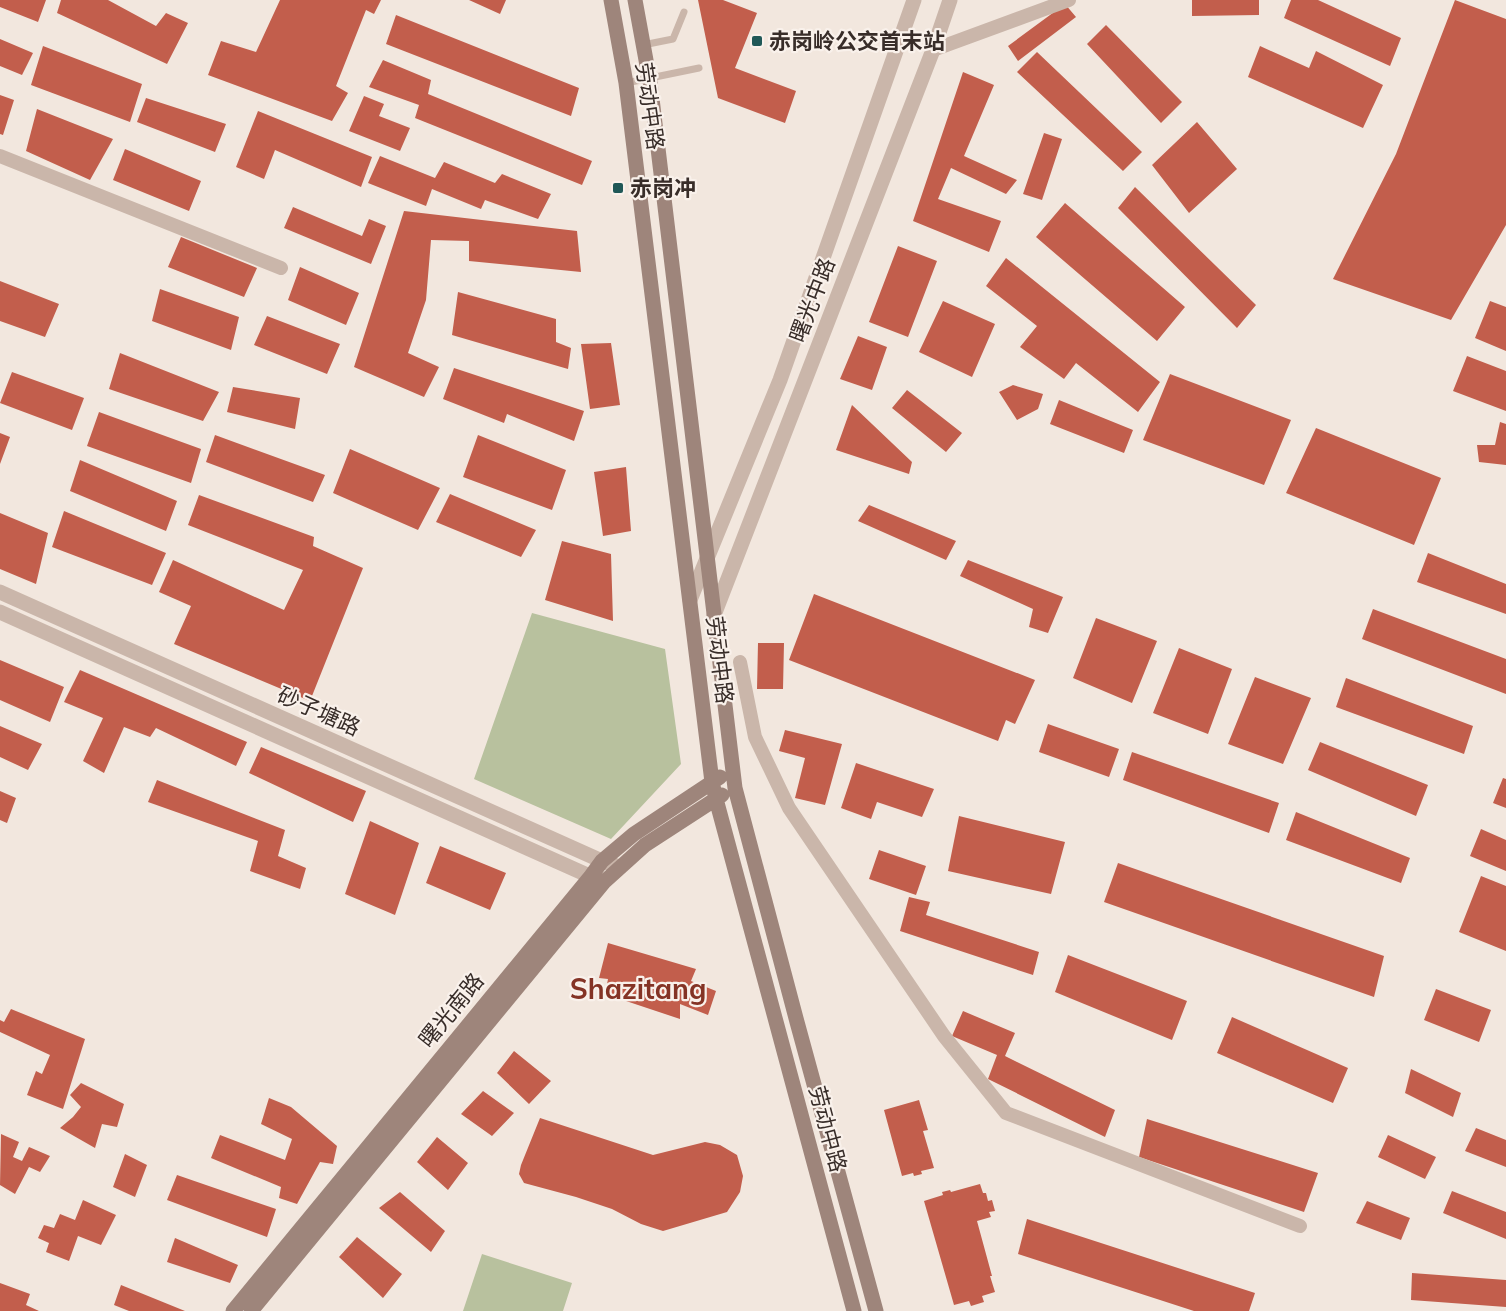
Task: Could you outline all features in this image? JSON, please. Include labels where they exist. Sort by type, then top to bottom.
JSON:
[{"type":"main road","name":"劳动中路","points":[[611,0],[626,83],[712,782],[854,1311]]},
{"type":"main road","name":"劳动中路","points":[[635,0],[649,78],[735,788],[876,1311]]},
{"type":"main road","name":"曙光南路","points":[[251,1311],[597,879],[602,861],[634,834],[733,770]]},
{"type":"main road","name":"曙光南路","points":[[233,1311],[597,879],[620,867],[645,845],[735,788]]},
{"type":"street","name":"曙光中路","points":[[690,600],[780,380],[914,0]]},
{"type":"street","name":"曙光中路","points":[[714,615],[933,50],[950,0]]},
{"type":"street","points":[[933,50],[1069,0]]},
{"type":"street","points":[[0,156],[281,268]]},
{"type":"street","name":"砂子塘路","points":[[0,592],[602,861],[620,867]]},
{"type":"street","name":"砂子塘路","points":[[0,612],[597,879]]},
{"type":"street","points":[[740,662],[755,737],[789,808],[944,1036],[1006,1113],[1300,1226]]},
{"type":"lane","points":[[643,45],[674,39],[684,12]]},
{"type":"lane","points":[[626,83],[699,68]]},
{"type":"green space","points":[[532,613],[665,649],[681,764],[611,839],[474,779]]},
{"type":"green space","points":[[482,1254],[572,1283],[563,1311],[463,1311]]},
{"type":"building","points":[[0,0],[46,0],[38,22],[0,7]]},
{"type":"building","points":[[61,0],[108,0],[156,26],[166,13],[188,23],[167,64],[57,13]]},
{"type":"building","points":[[280,0],[381,0],[374,14],[366,10],[336,86],[348,93],[332,121],[208,75],[221,41],[256,52]]},
{"type":"building","points":[[469,0],[506,0],[500,14]]},
{"type":"building","points":[[698,0],[723,0],[757,13],[735,68],[796,91],[785,123],[718,98]]},
{"type":"building","points":[[1192,0],[1259,0],[1259,15],[1192,16]]},
{"type":"building","points":[[1291,0],[1318,0],[1401,38],[1390,66],[1284,18]]},
{"type":"building","points":[[1455,0],[1506,19],[1506,225],[1451,320],[1333,279],[1396,154]]},
{"type":"building","points":[[1065,4],[1076,17],[1018,61],[1008,46]]},
{"type":"building","points":[[396,15],[579,88],[571,116],[386,44]]},
{"type":"building","points":[[1106,25],[1182,102],[1161,123],[1087,44]]},
{"type":"building","points":[[0,39],[33,53],[22,75],[0,66]]},
{"type":"building","points":[[43,46],[142,84],[130,122],[31,85]]},
{"type":"building","points":[[1260,46],[1309,68],[1316,51],[1383,85],[1363,128],[1248,77]]},
{"type":"building","points":[[1037,52],[1142,152],[1123,171],[1017,72]]},
{"type":"building","points":[[383,60],[431,80],[428,94],[592,161],[582,185],[415,118],[419,105],[369,87]]},
{"type":"building","points":[[963,72],[994,85],[964,156],[1017,180],[1006,194],[951,168],[938,199],[1001,221],[989,252],[913,221]]},
{"type":"building","points":[[0,95],[14,100],[3,135],[0,134]]},
{"type":"building","points":[[364,96],[384,104],[379,116],[410,128],[400,151],[349,131]]},
{"type":"building","points":[[146,98],[226,124],[215,152],[137,122]]},
{"type":"building","points":[[37,109],[113,139],[90,180],[26,151]]},
{"type":"building","points":[[258,111],[372,157],[361,187],[275,150],[264,179],[236,167]]},
{"type":"building","points":[[1197,122],[1237,169],[1189,213],[1152,165]]},
{"type":"building","points":[[1044,133],[1062,139],[1042,200],[1023,194]]},
{"type":"building","points":[[125,149],[201,181],[189,211],[113,180]]},
{"type":"building","points":[[380,156],[435,178],[444,162],[495,183],[502,174],[551,194],[538,219],[485,200],[481,209],[432,189],[426,206],[368,183]]},
{"type":"building","points":[[1135,187],[1256,305],[1237,328],[1118,208]]},
{"type":"building","points":[[1065,203],[1185,307],[1157,341],[1036,237]]},
{"type":"building","points":[[293,207],[362,236],[369,219],[386,226],[371,264],[284,228]]},
{"type":"building","points":[[404,211],[577,231],[581,272],[469,261],[469,241],[431,240],[426,300],[408,353],[439,367],[424,397],[354,367]]},
{"type":"building","points":[[181,237],[257,268],[244,297],[168,267]]},
{"type":"building","points":[[898,246],[937,261],[908,337],[869,322]]},
{"type":"building","points":[[1006,258],[1160,382],[1138,412],[1076,363],[1064,379],[1020,347],[1037,326],[986,286]]},
{"type":"building","points":[[300,267],[359,293],[346,325],[288,300]]},
{"type":"building","points":[[0,281],[59,304],[45,337],[0,321]]},
{"type":"building","points":[[160,289],[239,317],[231,350],[152,321]]},
{"type":"building","points":[[458,292],[556,319],[556,342],[571,348],[568,369],[452,335]]},
{"type":"building","points":[[943,301],[995,324],[972,377],[919,352]]},
{"type":"building","points":[[1490,301],[1506,307],[1506,351],[1475,338]]},
{"type":"building","points":[[267,316],[340,344],[327,374],[254,345]]},
{"type":"building","points":[[858,336],[887,347],[872,390],[840,379]]},
{"type":"building","points":[[611,343],[620,405],[590,409],[581,344]]},
{"type":"building","points":[[120,353],[219,392],[203,421],[109,389]]},
{"type":"building","points":[[1467,356],[1506,371],[1506,411],[1453,391]]},
{"type":"building","points":[[454,368],[584,411],[574,441],[507,414],[504,423],[443,399]]},
{"type":"building","points":[[12,372],[84,398],[72,430],[0,403]]},
{"type":"building","points":[[1170,374],[1291,420],[1264,485],[1143,440]]},
{"type":"building","points":[[1013,385],[1043,394],[1038,409],[1017,420],[999,392]]},
{"type":"building","points":[[233,387],[300,398],[295,429],[227,412]]},
{"type":"building","points":[[907,390],[962,433],[946,452],[892,408]]},
{"type":"building","points":[[1059,400],[1133,430],[1124,453],[1050,424]]},
{"type":"building","points":[[852,405],[912,462],[909,474],[836,450]]},
{"type":"building","points":[[99,412],[201,449],[191,483],[87,446]]},
{"type":"building","points":[[1500,422],[1506,424],[1506,465],[1479,462],[1477,445],[1495,445]]},
{"type":"building","points":[[1316,428],[1441,478],[1414,545],[1286,493]]},
{"type":"building","points":[[0,433],[10,437],[0,464]]},
{"type":"building","points":[[215,435],[325,475],[313,502],[206,462]]},
{"type":"building","points":[[478,435],[566,470],[552,510],[463,477]]},
{"type":"building","points":[[350,449],[440,488],[418,530],[333,493]]},
{"type":"building","points":[[80,460],[177,501],[166,531],[70,491]]},
{"type":"building","points":[[626,467],[631,531],[603,536],[594,472]]},
{"type":"building","points":[[450,494],[536,530],[521,557],[436,522]]},
{"type":"building","points":[[199,495],[314,537],[313,546],[363,568],[310,701],[174,644],[191,606],[159,592],[173,560],[284,610],[303,570],[188,525]]},
{"type":"building","points":[[869,505],[956,541],[946,560],[858,521]]},
{"type":"building","points":[[64,511],[166,553],[152,585],[52,547]]},
{"type":"building","points":[[0,513],[48,533],[36,584],[0,569]]},
{"type":"building","points":[[562,541],[611,554],[613,621],[545,600]]},
{"type":"building","points":[[1428,553],[1506,584],[1506,614],[1417,582]]},
{"type":"building","points":[[968,560],[1063,597],[1048,633],[1029,627],[1033,609],[960,576]]},
{"type":"building","points":[[814,594],[1035,680],[1015,724],[1006,720],[998,741],[789,660]]},
{"type":"building","points":[[1373,609],[1506,659],[1506,694],[1362,639]]},
{"type":"building","points":[[1096,618],[1157,641],[1132,703],[1073,678]]},
{"type":"building","points":[[758,643],[784,643],[783,689],[757,689]]},
{"type":"building","points":[[1179,648],[1232,669],[1208,734],[1153,713]]},
{"type":"building","points":[[0,660],[64,687],[50,722],[0,700]]},
{"type":"building","points":[[80,670],[247,742],[236,766],[156,728],[150,737],[124,727],[104,773],[83,761],[103,718],[64,702]]},
{"type":"building","points":[[1255,677],[1311,698],[1283,764],[1228,744]]},
{"type":"building","points":[[1346,678],[1473,726],[1464,754],[1336,707]]},
{"type":"building","points":[[1048,724],[1119,749],[1109,777],[1039,752]]},
{"type":"building","points":[[0,726],[42,744],[28,770],[0,757]]},
{"type":"building","points":[[785,730],[842,744],[825,805],[795,798],[805,758],[779,751]]},
{"type":"building","points":[[1320,742],[1428,785],[1416,816],[1308,770]]},
{"type":"building","points":[[261,747],[366,791],[353,822],[249,773]]},
{"type":"building","points":[[1132,752],[1279,803],[1269,833],[1123,780]]},
{"type":"building","points":[[856,763],[934,789],[922,817],[877,802],[871,819],[841,808]]},
{"type":"building","points":[[1503,778],[1506,779],[1506,808],[1493,803]]},
{"type":"building","points":[[157,780],[285,830],[278,856],[306,868],[300,889],[250,871],[258,841],[148,802]]},
{"type":"building","points":[[0,791],[16,798],[7,823],[0,820]]},
{"type":"building","points":[[1296,812],[1410,858],[1401,883],[1286,840]]},
{"type":"building","points":[[959,816],[1065,842],[1051,894],[948,871]]},
{"type":"building","points":[[370,821],[419,843],[395,915],[345,894]]},
{"type":"building","points":[[1481,829],[1506,840],[1506,871],[1470,856]]},
{"type":"building","points":[[440,846],[506,873],[490,910],[426,883]]},
{"type":"building","points":[[879,850],[926,866],[916,895],[869,879]]},
{"type":"building","points":[[1118,863],[1384,956],[1374,997],[1104,902]]},
{"type":"building","points":[[1481,876],[1506,886],[1506,951],[1459,932]]},
{"type":"building","points":[[909,897],[930,902],[926,915],[1039,952],[1033,975],[900,931]]},
{"type":"building","points":[[608,943],[696,969],[691,981],[716,991],[708,1015],[680,1004],[680,1019],[605,994],[608,979],[599,978]]},
{"type":"building","points":[[1068,955],[1187,1001],[1172,1040],[1055,992]]},
{"type":"building","points":[[1436,989],[1491,1010],[1479,1042],[1424,1020]]},
{"type":"building","points":[[11,1009],[85,1039],[63,1109],[27,1095],[36,1071],[42,1074],[50,1055],[0,1032],[0,1020],[4,1022]]},
{"type":"building","points":[[963,1011],[1015,1033],[1005,1056],[1115,1110],[1105,1137],[988,1079],[997,1055],[952,1036]]},
{"type":"building","points":[[1232,1017],[1348,1068],[1333,1103],[1217,1053]]},
{"type":"building","points":[[514,1051],[551,1081],[529,1104],[497,1073]]},
{"type":"building","points":[[1411,1069],[1461,1093],[1453,1117],[1405,1093]]},
{"type":"building","points":[[81,1083],[124,1104],[117,1127],[102,1124],[95,1148],[60,1128],[81,1107],[70,1095]]},
{"type":"building","points":[[483,1091],[514,1113],[492,1136],[461,1114]]},
{"type":"building","points":[[269,1098],[291,1107],[337,1146],[333,1164],[320,1162],[297,1204],[279,1198],[281,1187],[211,1158],[220,1135],[285,1160],[292,1139],[261,1124]]},
{"type":"building","points":[[919,1100],[928,1130],[923,1131],[934,1168],[921,1171],[922,1174],[914,1176],[913,1173],[902,1176],[884,1110]]},
{"type":"building","points":[[540,1118],[653,1155],[705,1142],[720,1145],[737,1155],[743,1176],[740,1192],[727,1212],[663,1231],[641,1224],[612,1209],[524,1183],[519,1174],[521,1165]]},
{"type":"building","points":[[1147,1119],[1318,1173],[1304,1212],[1139,1157]]},
{"type":"building","points":[[1476,1128],[1506,1140],[1506,1167],[1465,1151]]},
{"type":"building","points":[[1,1134],[19,1142],[13,1157],[22,1161],[29,1147],[50,1156],[40,1172],[29,1167],[15,1194],[0,1185]]},
{"type":"building","points":[[1388,1135],[1436,1157],[1425,1179],[1378,1157]]},
{"type":"building","points":[[437,1137],[468,1163],[448,1190],[417,1162]]},
{"type":"building","points":[[125,1154],[147,1165],[135,1197],[113,1187]]},
{"type":"building","points":[[177,1175],[276,1209],[267,1237],[167,1200]]},
{"type":"building","points":[[980,1184],[988,1201],[992,1200],[995,1211],[989,1212],[991,1217],[977,1221],[995,1292],[982,1296],[984,1302],[971,1306],[969,1301],[954,1305],[924,1201],[943,1195],[942,1192],[950,1190],[951,1192]]},
{"type":"building","points":[[1452,1191],[1506,1212],[1506,1239],[1443,1213]]},
{"type":"building","points":[[400,1192],[445,1231],[431,1252],[379,1208]]},
{"type":"building","points":[[83,1200],[116,1215],[101,1245],[78,1236],[69,1261],[46,1252],[49,1243],[38,1238],[44,1225],[54,1228],[60,1214],[75,1220]]},
{"type":"building","points":[[1367,1201],[1410,1218],[1401,1240],[1356,1223]]},
{"type":"building","points":[[1027,1219],[1255,1293],[1249,1311],[1194,1311],[1018,1254]]},
{"type":"building","points":[[357,1237],[402,1274],[383,1298],[339,1257]]},
{"type":"building","points":[[175,1238],[238,1265],[230,1283],[167,1262]]},
{"type":"building","points":[[1412,1273],[1506,1280],[1506,1307],[1411,1300]]},
{"type":"building","points":[[0,1283],[30,1294],[26,1305],[39,1311],[0,1311]]},
{"type":"building","points":[[121,1285],[185,1311],[129,1311],[114,1305]]},
{"type":"place","name":"赤岗岭公交首末站","points":[[757,41]]},
{"type":"place","name":"赤岗冲","points":[[618,188]]},
{"type":"district","name":"Shazitang","points":[[638,988]]}]
